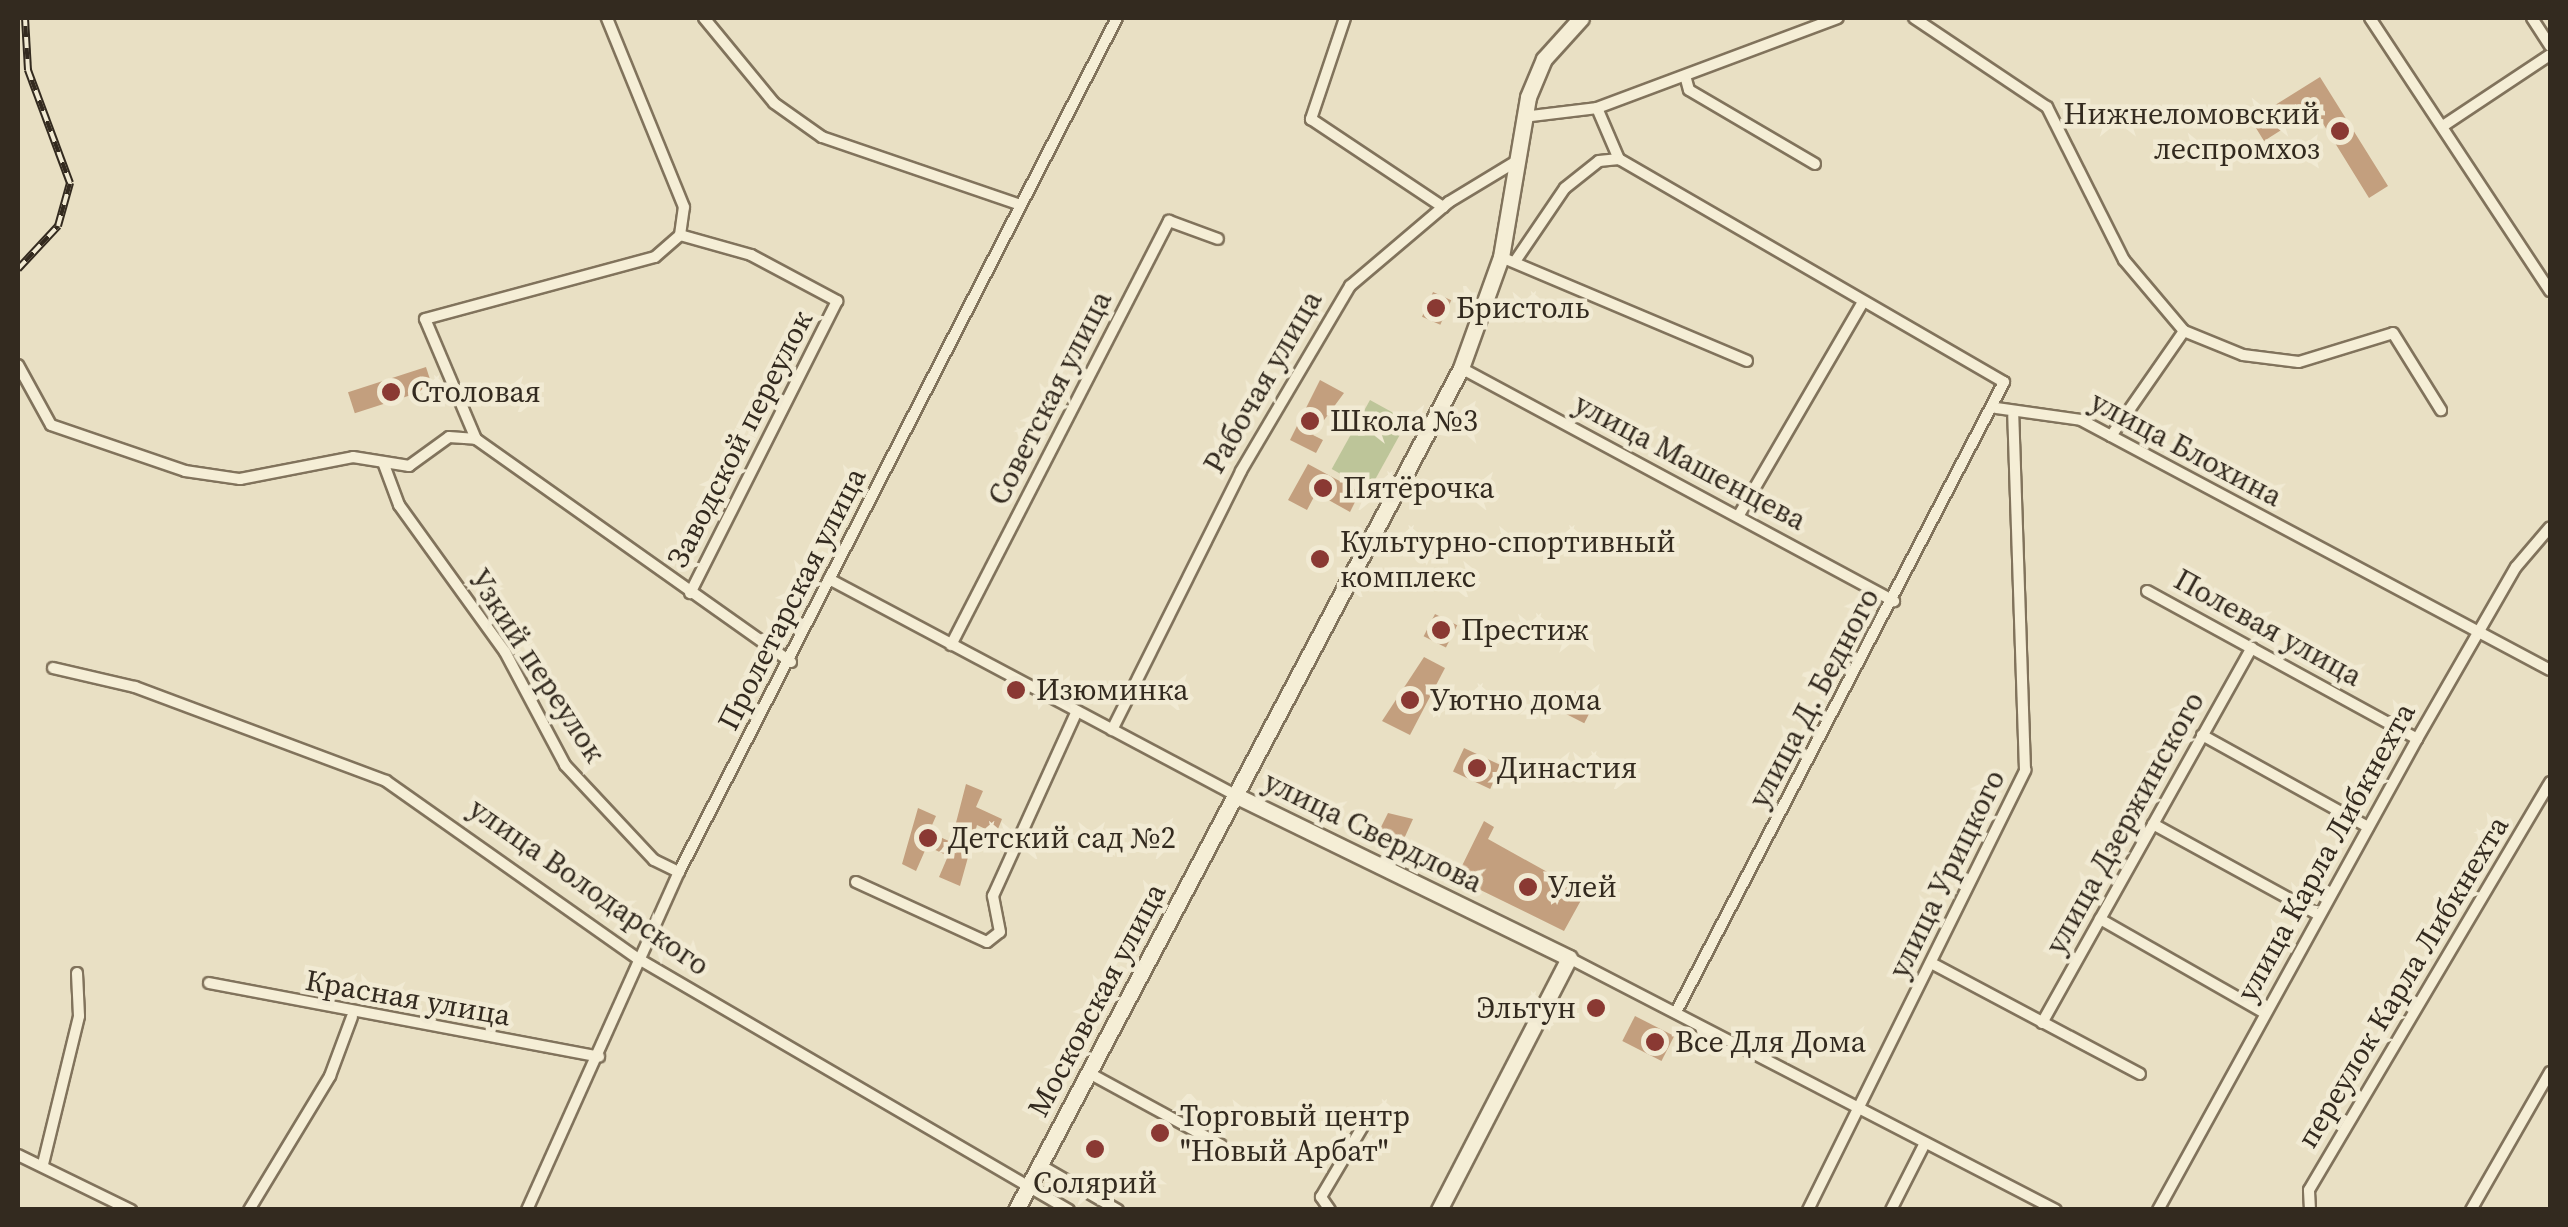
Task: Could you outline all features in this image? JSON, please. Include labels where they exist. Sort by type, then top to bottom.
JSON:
[{"type":"main road","points":[[1515,162],[1523,117],[1544,60],[1581,18]]},
{"type":"main road","name":"Московская улица","points":[[1016,1210],[1461,368],[1508,258],[1515,162]]},
{"type":"main road","name":"улица Свердлова","points":[[1237,796],[1569,958]]},
{"type":"main road","points":[[1439,1210],[1569,958]]},
{"type":"street","points":[[607,18],[684,207],[680,234],[655,257],[425,319],[476,439],[791,662]]},
{"type":"street","points":[[704,18],[774,103],[822,137],[1021,205]]},
{"type":"street","name":"Пролетарская улица","points":[[527,1210],[679,872],[791,662],[829,580],[1117,18]]},
{"type":"street","points":[[1345,18],[1311,119],[1443,207]]},
{"type":"street","points":[[1523,117],[1597,108],[1686,78],[1838,18]]},
{"type":"street","points":[[1914,18],[2047,107],[2124,260],[2184,331],[2243,356],[2299,362],[2393,333],[2440,410]]},
{"type":"street","points":[[2370,18],[2550,290]]},
{"type":"street","points":[[2532,18],[2550,46]]},
{"type":"street","points":[[2443,126],[2550,56]]},
{"type":"street","points":[[1686,78],[1689,90],[1815,164]]},
{"type":"street","points":[[1597,108],[1619,159]]},
{"type":"street","points":[[1748,360],[1508,258],[1565,188],[1599,161],[1619,159],[1863,302],[2001,374],[1996,408]]},
{"type":"street","name":"Рабочая улица","points":[[1112,730],[1313,343],[1350,286],[1443,207],[1515,162]]},
{"type":"street","name":"Советская улица","points":[[952,644],[1169,221],[1218,239]]},
{"type":"street","name":"Заводской переулок","points":[[680,234],[752,255],[837,300],[690,593]]},
{"type":"street","points":[[1739,515],[1863,302]]},
{"type":"street","points":[[2110,436],[2184,331]]},
{"type":"street","points":[[18,365],[51,425],[185,471],[240,479],[353,457],[409,466],[448,438],[476,439]]},
{"type":"street","name":"улица Машенцева","points":[[1461,368],[1894,601]]},
{"type":"street","name":"улица Блохина","points":[[1996,408],[2013,416],[2062,412],[2550,670]]},
{"type":"street","name":"улица Д. Бедного","points":[[1676,1012],[1996,408]]},
{"type":"street","name":"улица Урицкого","points":[[1808,1210],[1935,965],[2025,770],[2013,416]]},
{"type":"street","name":"Узкий переулок","points":[[383,462],[400,505],[505,652],[565,765],[654,860],[679,872]]},
{"type":"street","name":"улица Карла Либкнехта","points":[[2158,1210],[2417,739],[2479,632],[2550,527]]},
{"type":"street","name":"улица Свердлова","points":[[829,580],[1237,796]]},
{"type":"street","name":"Полевая улица","points":[[2148,590],[2417,739]]},
{"type":"street","name":"улица Дзержинского","points":[[2042,1023],[2252,648]]},
{"type":"street","name":"улица Володарского","points":[[52,668],[134,686],[386,781],[638,958],[1070,1210]]},
{"type":"street","points":[[856,882],[987,942],[1000,932],[993,896],[1078,712]]},
{"type":"street","points":[[2202,735],[2368,827]]},
{"type":"street","name":"переулок Карла Либкнехта","points":[[2310,1210],[2309,1190],[2550,782]]},
{"type":"street","points":[[2153,824],[2319,915]]},
{"type":"street","points":[[2100,919],[2266,1013]]},
{"type":"street","name":"улица Свердлова","points":[[1569,958],[2056,1210]]},
{"type":"street","points":[[1935,965],[2140,1074]]},
{"type":"street","points":[[43,1164],[79,1016],[76,973]]},
{"type":"street","name":"Красная улица","points":[[209,984],[352,1017],[599,1057]]},
{"type":"street","points":[[249,1210],[330,1076],[352,1017]]},
{"type":"street","points":[[2472,1210],[2550,1072]]},
{"type":"street","points":[[1089,1073],[1221,1145]]},
{"type":"street","points":[[1330,1210],[1321,1198],[1363,1126]]},
{"type":"street","points":[[1891,1210],[1925,1143]]},
{"type":"street","points":[[18,1155],[131,1210]]},
{"type":"street","points":[[1040,1165],[1118,1210]]},
{"type":"green space","points":[[1370,400],[1408,421],[1369,490],[1332,469]]},
{"type":"building","name":"Нижнеломовский леспромхоз","points":[[2320,77],[2388,186],[2369,198],[2314,109],[2264,141],[2251,120]]},
{"type":"building","name":"Бристоль","points":[[1433,292],[1451,300],[1440,325],[1422,317]]},
{"type":"building","name":"Столовая","points":[[426,367],[433,388],[355,413],[348,392]]},
{"type":"building","name":"Школа №3","points":[[1320,380],[1344,393],[1313,435],[1323,440],[1316,453],[1290,440]]},
{"type":"building","name":"Пятёрочка","points":[[1308,464],[1360,492],[1350,512],[1316,493],[1307,510],[1288,500]]},
{"type":"building","name":"Престиж","points":[[1435,614],[1457,625],[1446,648],[1424,636]]},
{"type":"building","name":"Уютно дома","points":[[1424,657],[1445,668],[1410,735],[1382,721]]},
{"type":"building","points":[[1576,691],[1596,701],[1584,723],[1565,713]]},
{"type":"building","name":"Династия","points":[[1464,748],[1501,765],[1490,789],[1453,772]]},
{"type":"building","name":"Детский сад №2","points":[[966,784],[983,791],[976,807],[1002,819],[996,834],[977,825],[960,886],[939,877],[948,856],[927,846],[916,871],[902,864],[918,808],[936,816],[929,832],[951,842]]},
{"type":"building","points":[[1388,813],[1413,819],[1403,841],[1379,831]]},
{"type":"building","name":"Улей","points":[[1484,821],[1494,827],[1488,839],[1585,893],[1564,931],[1456,878]]},
{"type":"building","name":"Все Для Дома","points":[[1635,1016],[1674,1036],[1661,1061],[1622,1041]]},
{"type":"railway","points":[[18,269],[58,226],[70,183],[28,70],[25,18]]},
{"type":"place","name":"Нижнеломовский леспромхоз","points":[[2340,131]]},
{"type":"place","name":"Бристоль","points":[[1436,308]]},
{"type":"place","name":"Столовая","points":[[391,392]]},
{"type":"place","name":"Школа №3","points":[[1310,421]]},
{"type":"place","name":"Пятёрочка","points":[[1323,488]]},
{"type":"place","name":"Культурно-спортивный комплекс","points":[[1320,559]]},
{"type":"place","name":"Престиж","points":[[1441,630]]},
{"type":"place","name":"Изюминка","points":[[1016,690]]},
{"type":"place","name":"Уютно дома","points":[[1410,700]]},
{"type":"place","name":"Династия","points":[[1477,768]]},
{"type":"place","name":"Детский сад №2","points":[[928,838]]},
{"type":"place","name":"Улей","points":[[1528,887]]},
{"type":"place","name":"Эльтун","points":[[1596,1008]]},
{"type":"place","name":"Все Для Дома","points":[[1655,1042]]},
{"type":"place","name":"Торговый центр \"Новый Арбат\"","points":[[1160,1133]]},
{"type":"place","name":"Солярий","points":[[1095,1149]]}]
